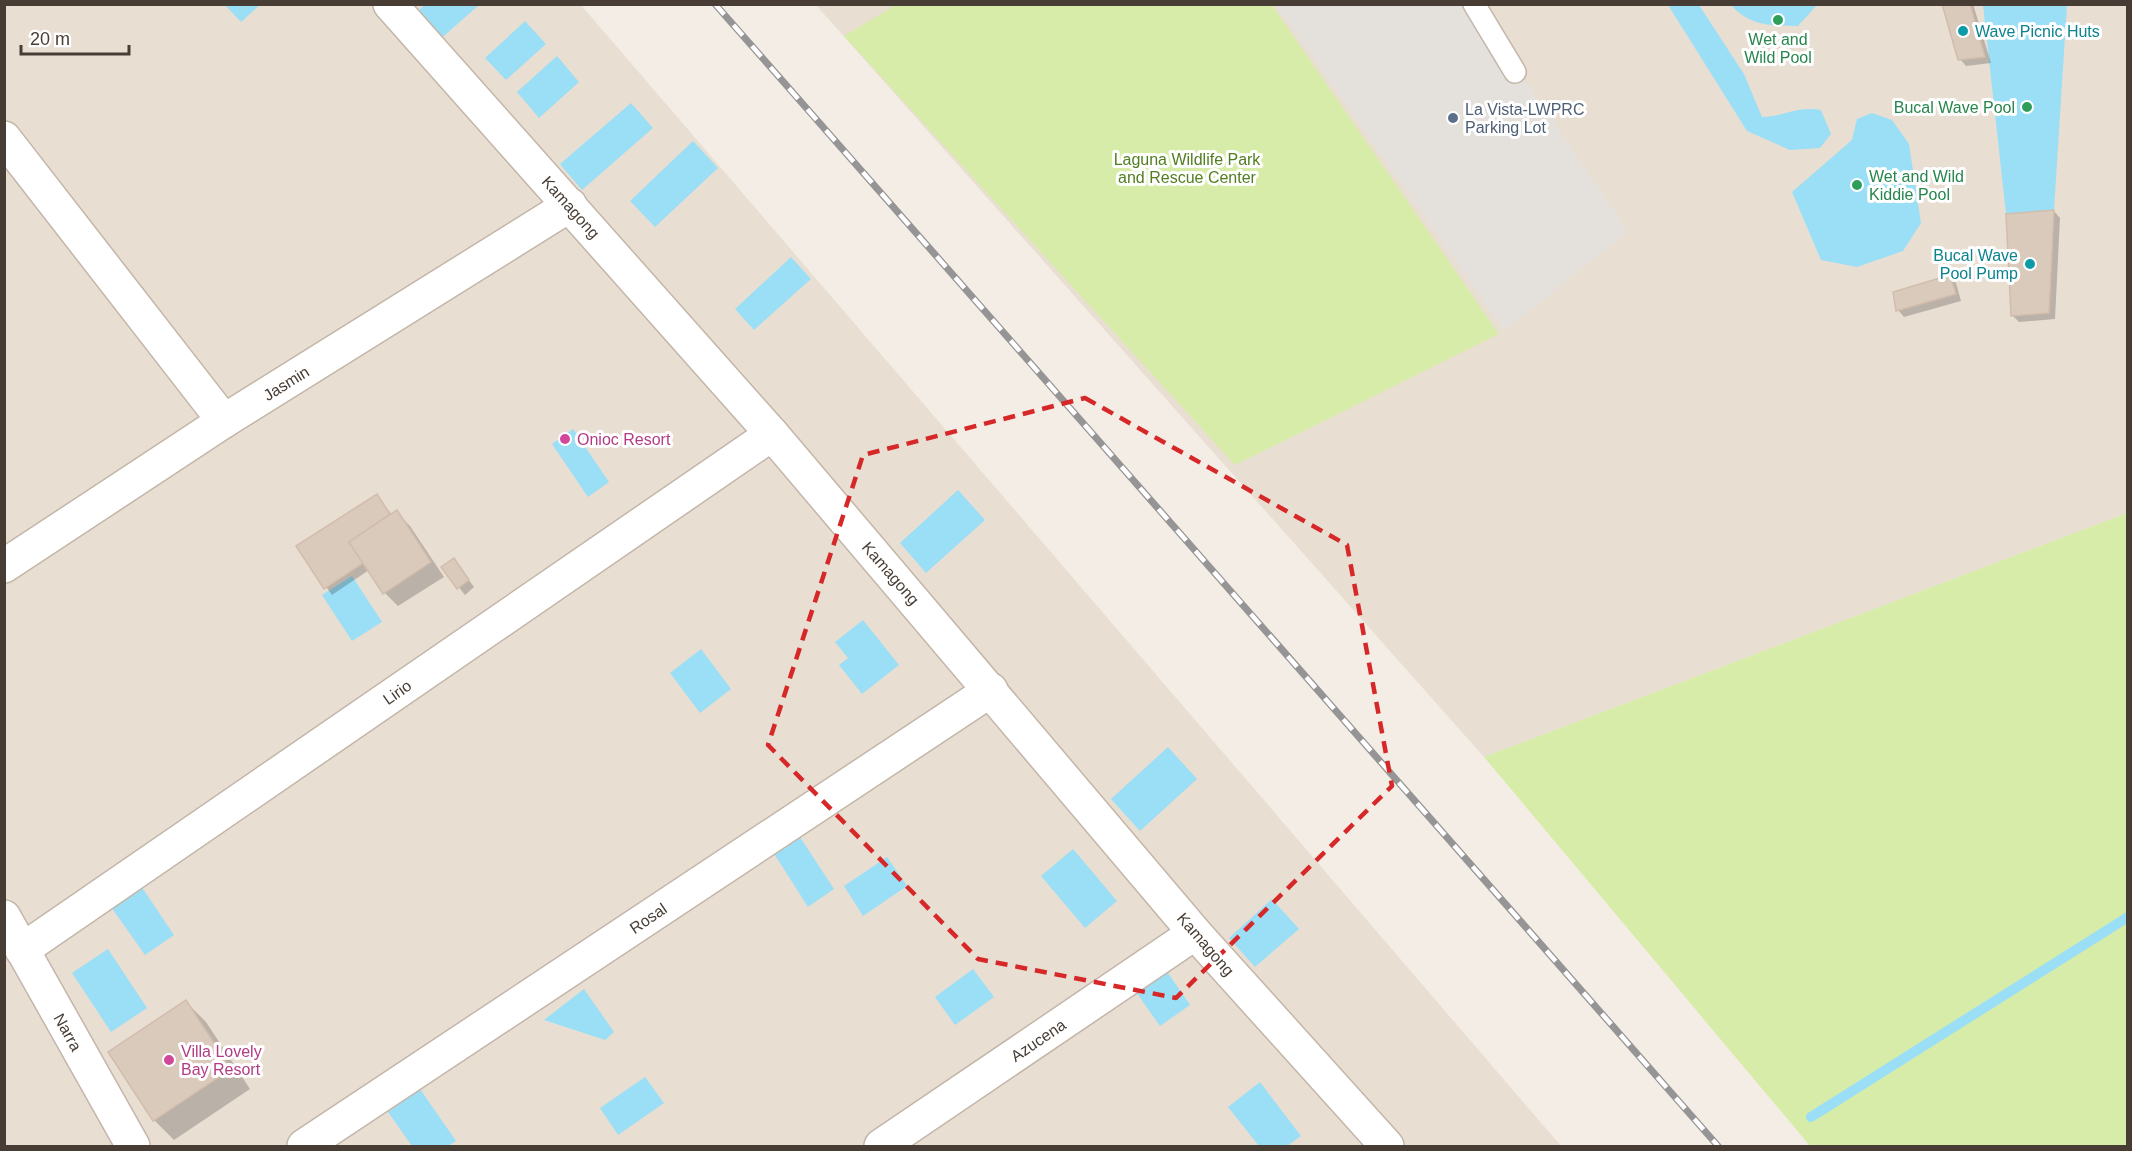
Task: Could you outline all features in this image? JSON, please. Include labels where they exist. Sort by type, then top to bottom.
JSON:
[{"type":"street","name":"Kamagong","points":[[390,4],[772,434],[1195,933],[1387,1146]]},
{"type":"street","points":[[4,138],[224,421]]},
{"type":"street","name":"Jasmin","points":[[4,566],[224,421],[570,205]]},
{"type":"street","name":"Lirio","points":[[22,950],[772,434]]},
{"type":"street","name":"Rosal","points":[[304,1146],[991,690]]},
{"type":"street","name":"Narra","points":[[4,917],[133,1146]]},
{"type":"street","name":"Azucena","points":[[881,1146],[1195,933]]},
{"type":"lane","points":[[1474,4],[1515,72]]},
{"type":"highlighted area","points":[[1085,398],[1347,545],[1392,786],[1176,998],[978,959],[768,745],[863,455]]},
{"type":"shaded area","points":[[5,4],[581,5],[1561,1146],[5,1146]]},
{"type":"shaded area","points":[[816,5],[2127,5],[2127,513],[1484,757]]},
{"type":"shaded area","name":"La Vista-LWPRC Parking Lot","points":[[1276,5],[1473,5],[1628,231],[1505,331]]},
{"type":"green space","name":"Laguna Wildlife Park and Rescue Center","points":[[896,5],[1272,5],[1499,334],[1235,465],[844,36]]},
{"type":"green space","points":[[2127,513],[2127,1146],[1810,1146],[1484,757]]},
{"type":"water","points":[[225,5],[260,5],[241,22]]},
{"type":"water","points":[[425,5],[479,5],[437,42],[413,15]]},
{"type":"water","points":[[1668,5],[1699,5],[1744,74],[1762,117],[1805,109],[1821,110],[1831,134],[1820,148],[1790,150],[1747,131]]},
{"type":"water","name":"Wet and Wild Pool","points":[[1731,5],[1817,5],[1798,26],[1770,25],[1753,21]]},
{"type":"water","name":"Bucal Wave Pool","points":[[1983,5],[2067,5],[2054,210],[2006,214]]},
{"type":"water","points":[[525,21],[546,44],[506,80],[485,58]]},
{"type":"water","points":[[557,56],[579,82],[539,118],[517,92]]},
{"type":"water","points":[[631,103],[653,128],[582,190],[560,164]]},
{"type":"water","name":"Wet and Wild Kiddie Pool","points":[[1872,113],[1892,120],[1909,144],[1921,223],[1903,251],[1857,267],[1821,260],[1792,192],[1852,140],[1857,119]]},
{"type":"water","points":[[693,141],[718,168],[655,227],[630,201]]},
{"type":"water","points":[[791,257],[811,279],[754,330],[735,309]]},
{"type":"water","points":[[573,429],[609,482],[588,497],[552,444]]},
{"type":"water","points":[[958,490],[985,520],[926,573],[900,543]]},
{"type":"water","points":[[352,576],[382,622],[352,641],[322,595]]},
{"type":"water","points":[[863,620],[899,665],[862,694],[839,665],[848,658],[835,642]]},
{"type":"water","points":[[701,649],[731,689],[700,713],[670,673]]},
{"type":"water","points":[[1168,747],[1197,779],[1140,831],[1111,799]]},
{"type":"water","points":[[798,834],[834,889],[808,907],[773,852]]},
{"type":"water","points":[[1073,849],[1117,901],[1085,928],[1041,876]]},
{"type":"water","points":[[887,857],[907,886],[863,916],[844,886]]},
{"type":"water","points":[[141,886],[174,935],[145,955],[111,907]]},
{"type":"water","points":[[1272,899],[1299,929],[1255,967],[1229,938]]},
{"type":"water","points":[[108,949],[147,1008],[111,1032],[72,973]]},
{"type":"water","points":[[1157,957],[1190,1005],[1160,1026],[1126,978]]},
{"type":"water","points":[[973,969],[994,997],[955,1025],[935,997]]},
{"type":"water","points":[[584,989],[614,1032],[605,1040],[544,1020]]},
{"type":"water","points":[[645,1077],[664,1103],[618,1135],[600,1108]]},
{"type":"water","points":[[1260,1082],[1301,1136],[1287,1146],[1259,1146],[1228,1107]]},
{"type":"water","points":[[420,1089],[456,1141],[448,1146],[412,1146],[388,1112]]},
{"type":"building","name":"Wave Picnic Huts","points":[[1942,4],[1970,4],[1985,57],[1958,60]]},
{"type":"building","name":"Bucal Wave Pool Pump","points":[[2054,210],[2049,313],[2011,316],[2006,214]]},
{"type":"building","points":[[1950,275],[1956,294],[1896,311],[1893,292]]},
{"type":"building","points":[[377,494],[390,514],[349,542],[363,563],[324,589],[296,546]]},
{"type":"building","points":[[397,510],[431,562],[383,594],[349,542]]},
{"type":"building","points":[[454,558],[469,580],[457,589],[441,567]]},
{"type":"building","name":"Villa Lovely Bay Resort","points":[[186,1000],[231,1069],[153,1121],[108,1052]]},
{"type":"waterway","points":[[1811,1117],[2128,917]]},
{"type":"railway","points":[[715,4],[1718,1146]]},
{"type":"place","name":"Wet and Wild Pool","points":[[1778,20]]},
{"type":"place","name":"Wave Picnic Huts","points":[[1963,31]]},
{"type":"place","name":"Bucal Wave Pool","points":[[2027,107]]},
{"type":"place","name":"La Vista-LWPRC Parking Lot","points":[[1453,118]]},
{"type":"place","name":"Wet and Wild Kiddie Pool","points":[[1857,185]]},
{"type":"place","name":"Bucal Wave Pool Pump","points":[[2030,264]]},
{"type":"place","name":"Onioc Resort","points":[[565,439]]},
{"type":"place","name":"Villa Lovely Bay Resort","points":[[169,1060]]}]
